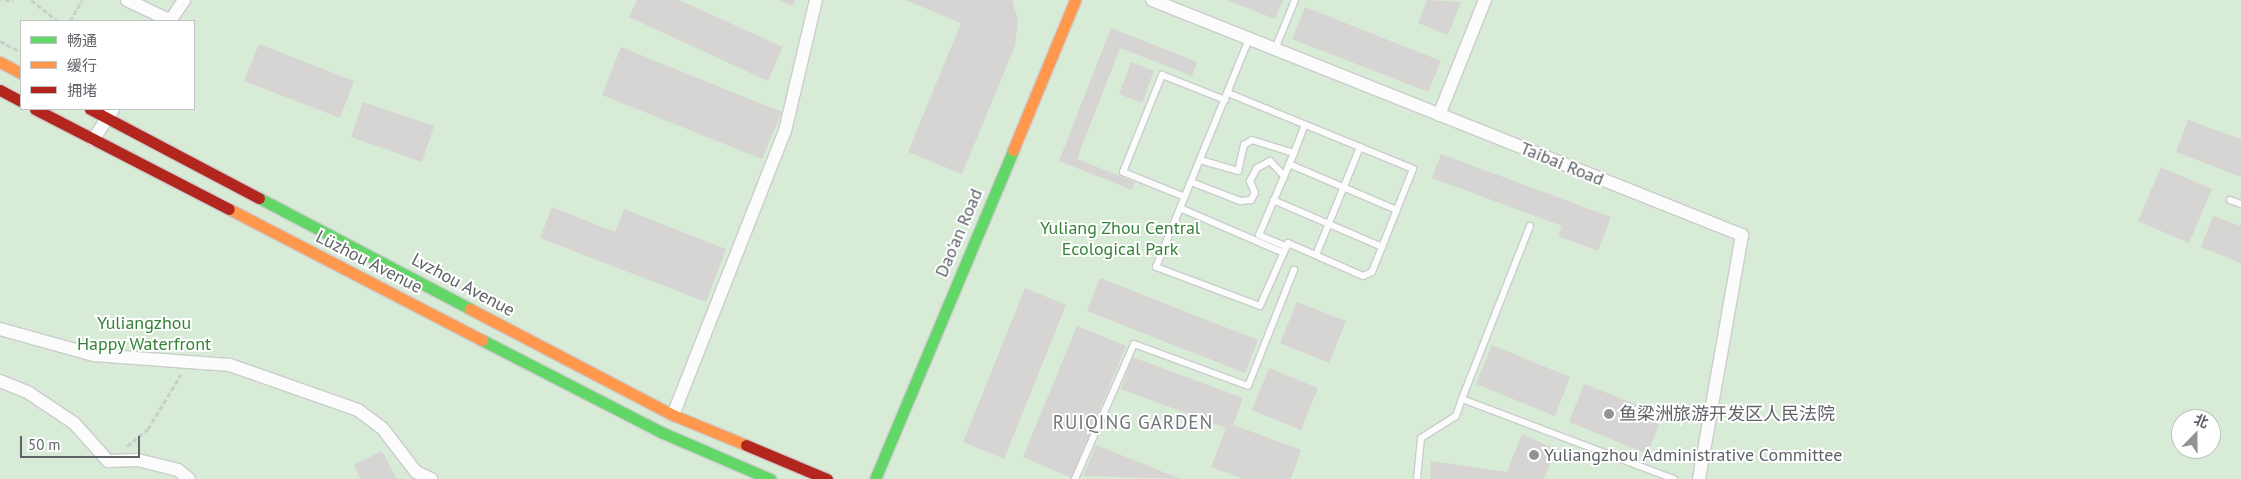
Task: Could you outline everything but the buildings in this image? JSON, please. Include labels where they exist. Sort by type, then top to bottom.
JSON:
[{"type":"main road","name":"Dao'an Road","points":[[876,479],[1075,0]]},
{"type":"main road","points":[[0,62],[20,72]]},
{"type":"main road","points":[[0,90],[20,100]]},
{"type":"main road","name":"Lüzhou Avenue","points":[[37,110],[653,428],[770,479]]},
{"type":"main road","name":"Lvzhou Avenue","points":[[95,110],[110,113],[673,416],[827,479]]},
{"type":"street","points":[[127,0],[169,20]]},
{"type":"street","points":[[172,20],[184,0]]},
{"type":"street","points":[[673,416],[785,131],[816,0]]},
{"type":"street","name":"Taibai Road","points":[[1152,0],[1742,235],[1699,479]]},
{"type":"street","points":[[1439,115],[1485,0]]},
{"type":"street","points":[[93,140],[110,113]]},
{"type":"street","points":[[0,329],[94,355],[230,365],[358,410],[383,429],[416,472],[431,479]]},
{"type":"street","points":[[0,381],[29,392],[74,423],[108,461],[138,460],[178,470],[188,479]]},
{"type":"lane","points":[[1275,49],[1294,0]]},
{"type":"lane","points":[[1185,197],[1123,172],[1162,75],[1226,97],[1305,125],[1413,169],[1372,272],[1363,276],[1288,243],[1260,306],[1156,267],[1180,208],[1185,197],[1226,97],[1249,39]]},
{"type":"lane","points":[[1285,250],[1259,235],[1305,125]]},
{"type":"lane","points":[[1200,160],[1238,171],[1244,145],[1252,140],[1294,153]]},
{"type":"lane","points":[[1316,255],[1360,147]]},
{"type":"lane","points":[[1191,182],[1240,201],[1251,200],[1255,193],[1250,181],[1256,168],[1270,162],[1284,176]]},
{"type":"lane","points":[[1289,164],[1397,210]]},
{"type":"lane","points":[[1274,200],[1382,246]]},
{"type":"lane","points":[[2230,200],[2241,204]]},
{"type":"lane","points":[[1180,208],[1285,250]]},
{"type":"lane","points":[[1417,479],[1421,438],[1456,416],[1530,226]]},
{"type":"lane","points":[[1075,479],[1134,344],[1248,386],[1294,270]]},
{"type":"lane","points":[[1462,399],[1674,479]]},
{"type":"path","points":[[5,0],[13,0]]},
{"type":"path","points":[[30,0],[57,20]]},
{"type":"path","points":[[71,20],[82,0]]},
{"type":"path","points":[[0,40],[20,51]]},
{"type":"path","points":[[108,461],[148,429],[171,396],[187,362]]},
{"type":"green space","name":"Yuliang Zhou Central Ecological Park","points":[[0,0],[2241,0],[2241,479],[0,479]]},
{"type":"traffic: fast","points":[[875,479],[1013,150]]},
{"type":"traffic: fast","points":[[259,198],[470,309]]},
{"type":"traffic: fast","points":[[482,340],[661,432],[770,479]]},
{"type":"traffic: slow","points":[[1013,150],[1075,0]]},
{"type":"traffic: slow","points":[[0,62],[20,72]]},
{"type":"traffic: slow","points":[[229,209],[482,340]]},
{"type":"traffic: slow","points":[[470,309],[673,415],[746,445]]},
{"type":"traffic: jam","points":[[0,90],[20,100]]},
{"type":"traffic: jam","points":[[37,110],[229,209]]},
{"type":"traffic: jam","points":[[92,110],[259,198]]},
{"type":"traffic: jam","points":[[746,445],[827,479]]},
{"type":"place","name":"鱼梁洲旅游开发区人民法院","points":[[1609,414]]},
{"type":"place","name":"Yuliangzhou Administrative Committee","points":[[1534,455]]},
{"type":"district","name":"RUIQING GARDEN","points":[[1133,423]]},
{"type":"park label","name":"Yuliangzhou Happy Waterfront","points":[[144,334]]}]
